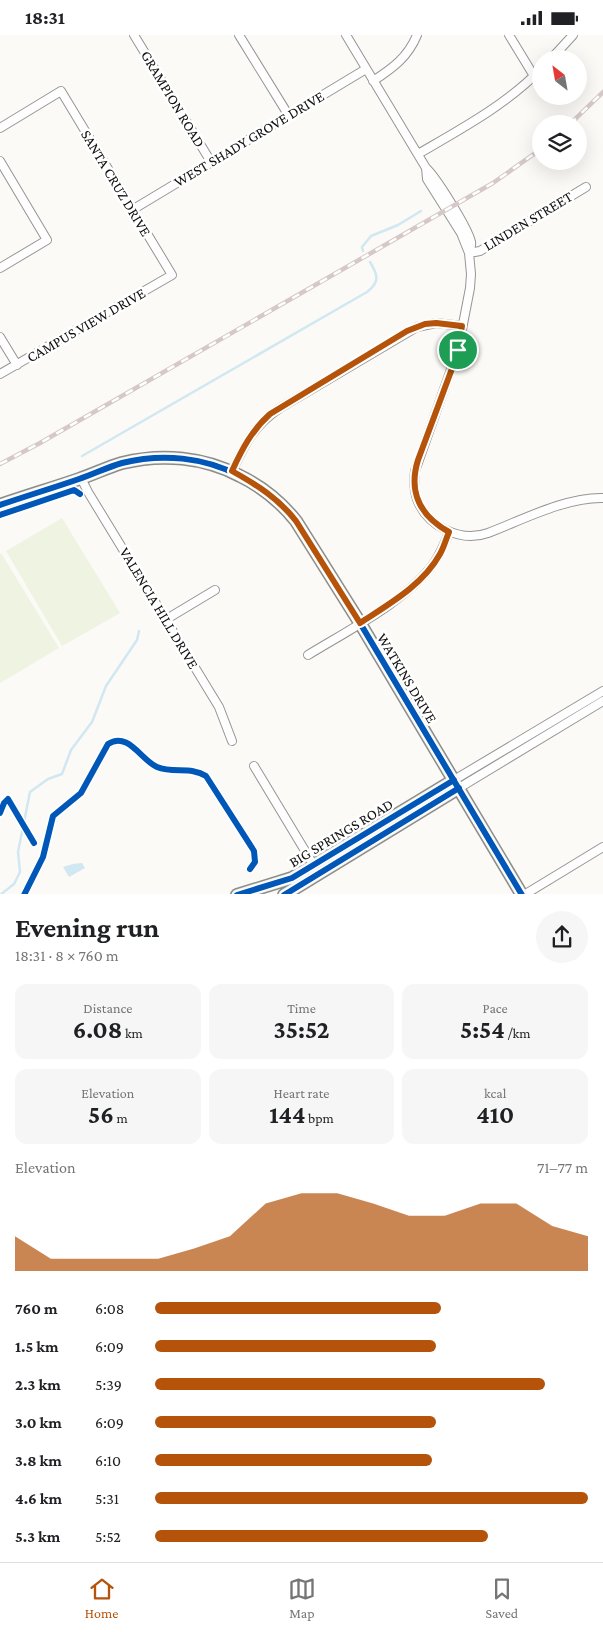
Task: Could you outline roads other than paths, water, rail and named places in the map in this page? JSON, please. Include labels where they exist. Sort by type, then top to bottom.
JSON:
[{"type":"main road","name":"WATKINS DRIVE","points":[[0,505],[122,463],[159,458],[197,460],[215,464],[232,471],[267,492],[284,506],[296,521],[360,623],[522,894]]},
{"type":"main road","name":"BIG SPRINGS ROAD","points":[[285,894],[316,870],[456,784]]},
{"type":"main road","name":"BIG SPRINGS ROAD","points":[[239,894],[255,888],[281,883],[316,870]]},
{"type":"street","name":"GRAMPION ROAD","points":[[134,35],[211,162]]},
{"type":"street","points":[[239,35],[289,116]]},
{"type":"street","points":[[346,35],[426,168],[433,175],[470,236],[472,244],[469,253],[471,262],[470,288],[453,366],[415,471],[415,492],[421,507],[432,521],[449,532],[463,536],[482,535],[581,499],[603,498]]},
{"type":"street","points":[[373,81],[402,60],[414,44],[417,35]]},
{"type":"street","points":[[509,35],[532,73]]},
{"type":"street","points":[[559,50],[573,35]]},
{"type":"street","name":"WEST SHADY GROVE DRIVE","points":[[132,209],[366,69]]},
{"type":"street","points":[[418,155],[489,112],[532,78]]},
{"type":"street","name":"SANTA CRUZ DRIVE","points":[[0,128],[61,91],[172,275]]},
{"type":"street","points":[[0,161],[47,240],[0,268]]},
{"type":"street","name":"LINDEN STREET","points":[[469,253],[480,251],[586,187]]},
{"type":"street","name":"CAMPUS VIEW DRIVE","points":[[0,374],[172,275]]},
{"type":"street","points":[[232,471],[248,439],[260,423],[280,407],[417,327],[436,323],[462,326]]},
{"type":"street","points":[[0,337],[17,365]]},
{"type":"street","name":"VALENCIA HILL DRIVE","points":[[81,478],[219,707],[232,741]]},
{"type":"street","points":[[308,655],[396,599],[427,572],[441,552],[449,532]]},
{"type":"street","points":[[165,620],[215,590]]},
{"type":"street","name":"BIG SPRINGS ROAD","points":[[456,784],[603,691]]},
{"type":"street","name":"BIG SPRINGS ROAD","points":[[456,784],[603,701]]},
{"type":"street","points":[[254,766],[316,870]]},
{"type":"street","points":[[525,894],[603,847]]},
{"type":"water","points":[[82,863],[85,868],[69,877],[63,867],[73,864]]},
{"type":"waterway","points":[[363,251],[362,247],[371,236],[398,225],[421,211]]},
{"type":"waterway","points":[[82,456],[367,292],[376,282],[375,271],[370,262]]},
{"type":"waterway","points":[[1,894],[14,884],[20,872],[18,852],[30,792],[48,779],[62,774],[71,750],[92,722],[106,686],[137,640],[139,631]]},
{"type":"railway","points":[[579,115],[603,92]]},
{"type":"railway","points":[[0,464],[40,443],[493,183],[532,155]]}]
